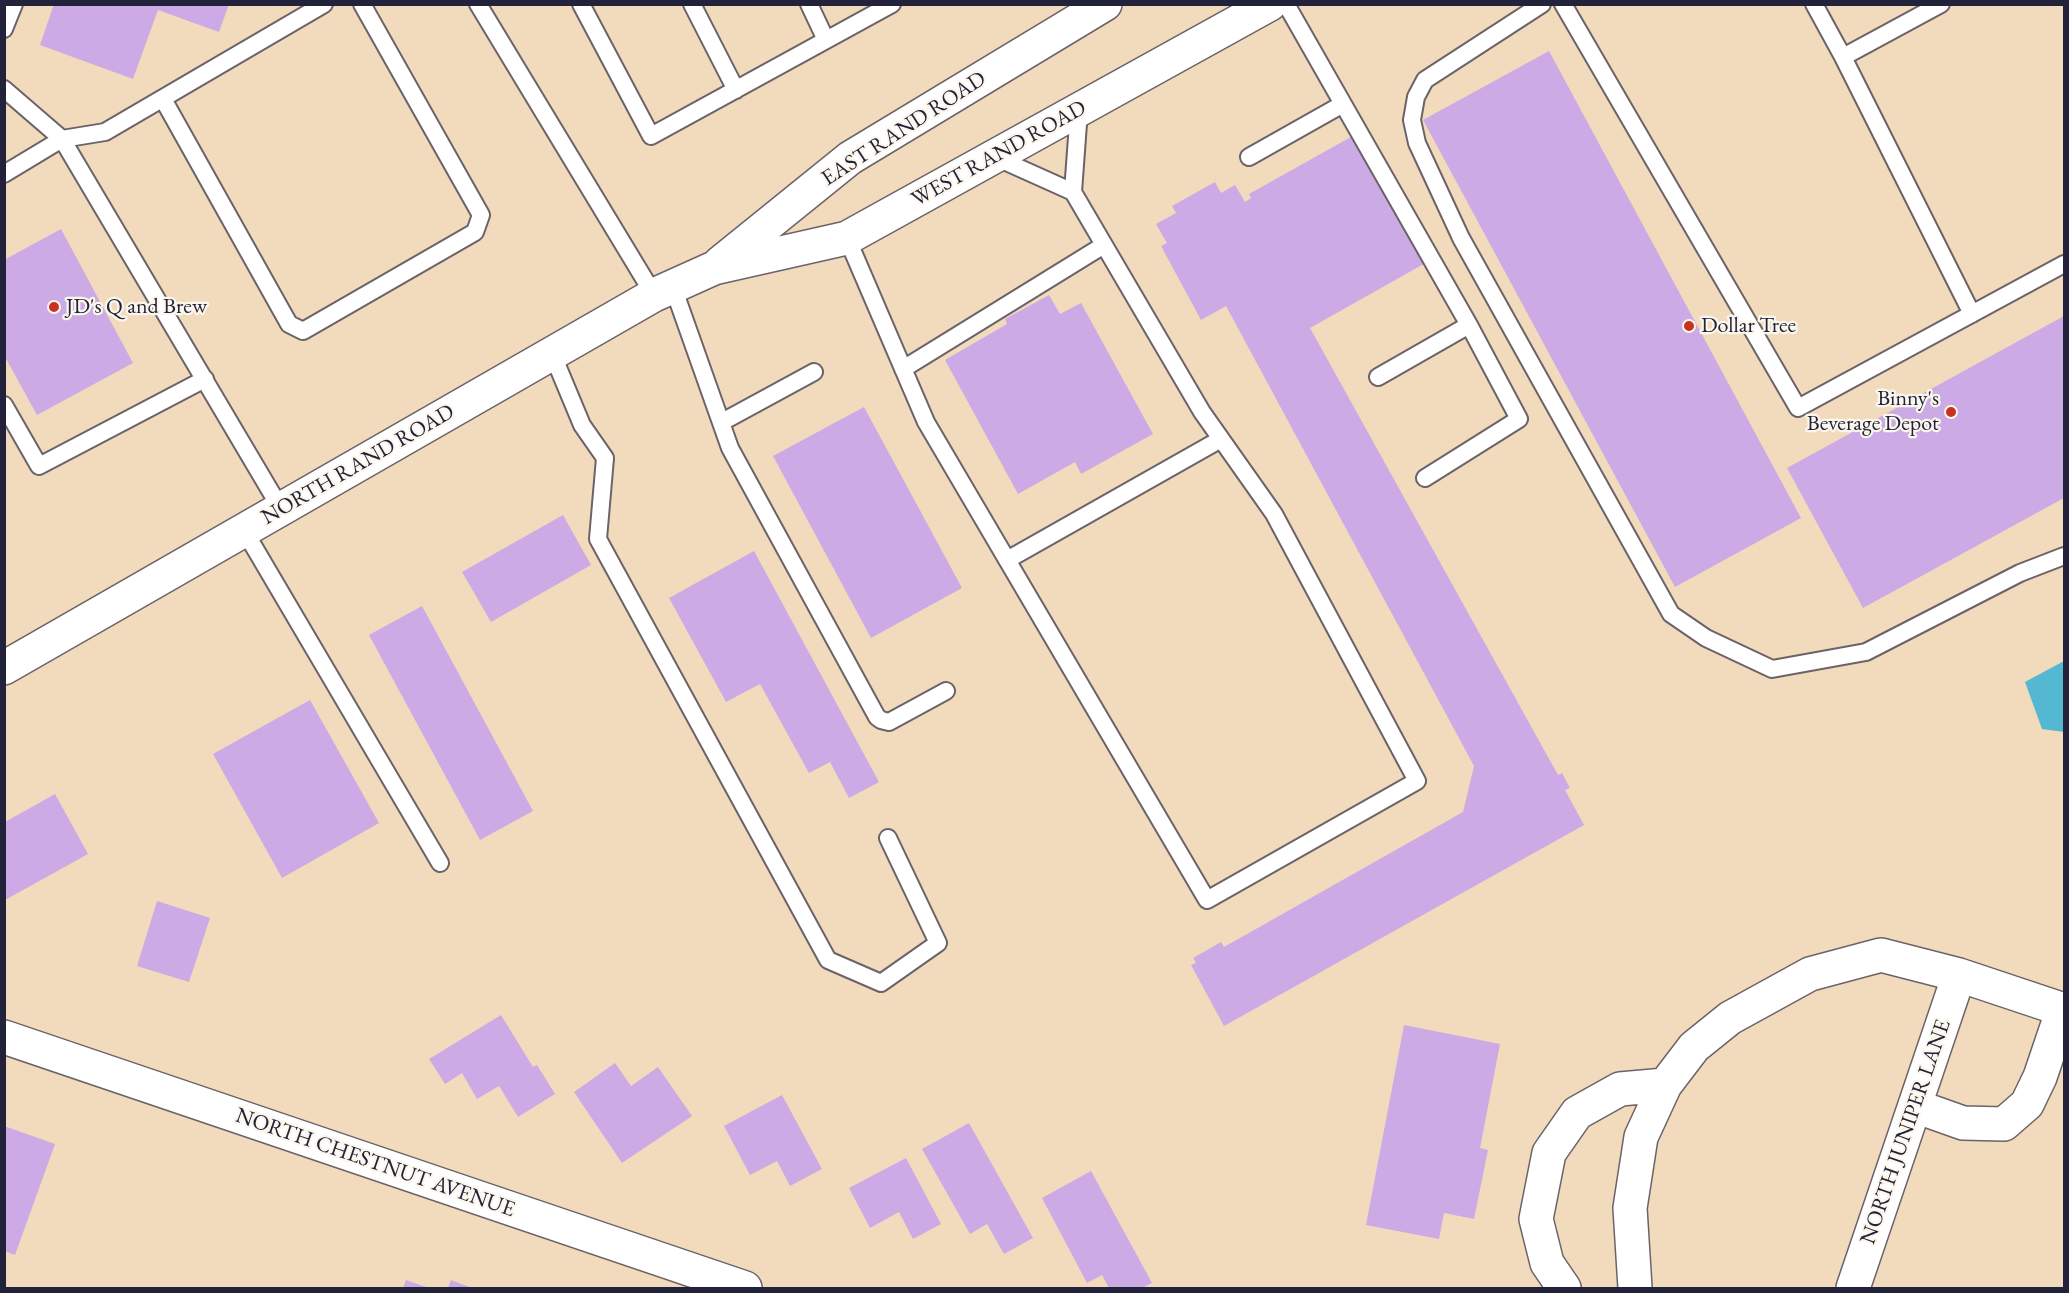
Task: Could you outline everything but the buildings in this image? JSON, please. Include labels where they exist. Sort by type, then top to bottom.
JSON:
[{"type":"street","name":"EAST RAND ROAD","points":[[714,268],[850,158],[1105,4]]},
{"type":"street","name":"WEST RAND ROAD","points":[[714,268],[847,238],[1270,4]]},
{"type":"street","name":"NORTH RAND ROAD","points":[[4,668],[552,353],[663,291],[714,268]]},
{"type":"street","points":[[1635,1288],[1630,1208],[1641,1137],[1665,1084],[1694,1047],[1730,1018],[1810,974],[1881,955],[1959,975],[2064,1010],[2040,1077],[2026,1104],[2004,1125],[1963,1123],[1915,1106]]},
{"type":"street","name":"NORTH JUNIPER LANE","points":[[1853,1288],[1959,975]]},
{"type":"street","name":"NORTH CHESTNUT AVENUE","points":[[4,1037],[726,1285]]},
{"type":"street","points":[[1564,1288],[1547,1263],[1536,1219],[1549,1153],[1577,1113],[1620,1089],[1665,1084]]},
{"type":"lane","points":[[4,29],[14,4]]},
{"type":"lane","points":[[4,174],[62,139],[105,132],[324,4]]},
{"type":"lane","points":[[163,99],[289,324],[303,331],[474,232],[481,215],[362,4]]},
{"type":"lane","points":[[478,4],[663,291],[722,422],[730,448],[877,717],[889,722],[946,691]]},
{"type":"lane","points":[[581,4],[651,136],[892,4]]},
{"type":"lane","points":[[692,4],[736,90]]},
{"type":"lane","points":[[809,4],[826,40]]},
{"type":"lane","points":[[1286,4],[1469,325],[1519,419],[1425,478]]},
{"type":"lane","points":[[1542,4],[1425,80],[1416,97],[1413,128],[1417,143],[1461,238],[1671,614],[1706,638],[1773,669],[1866,652],[2020,573],[2064,556]]},
{"type":"lane","points":[[1563,4],[1798,408],[2064,264]]},
{"type":"lane","points":[[1814,4],[1972,314]]},
{"type":"lane","points":[[1843,57],[1941,4]]},
{"type":"lane","points":[[4,89],[62,139],[281,508]]},
{"type":"lane","points":[[1249,157],[1343,104]]},
{"type":"lane","points":[[847,238],[926,422],[1207,900],[1417,781],[1274,514],[1202,412],[1073,192],[1079,110]]},
{"type":"lane","points":[[994,157],[1073,192]]},
{"type":"lane","points":[[903,369],[1104,245]]},
{"type":"lane","points":[[1378,377],[1469,325]]},
{"type":"lane","points":[[552,353],[582,424],[604,458],[598,539],[828,960],[881,983],[938,943],[888,838]]},
{"type":"lane","points":[[722,422],[814,372]]},
{"type":"lane","points":[[4,405],[39,466],[205,379]]},
{"type":"lane","points":[[1007,560],[1221,439]]},
{"type":"lane","points":[[244,530],[440,863]]},
{"type":"water","points":[[2064,661],[2064,732],[2042,729],[2025,682]]},
{"type":"place","name":"JD's Q and Brew","points":[[54,307]]},
{"type":"place","name":"Dollar Tree","points":[[1689,326]]},
{"type":"place","name":"Binny's Beverage Depot","points":[[1951,412]]}]
